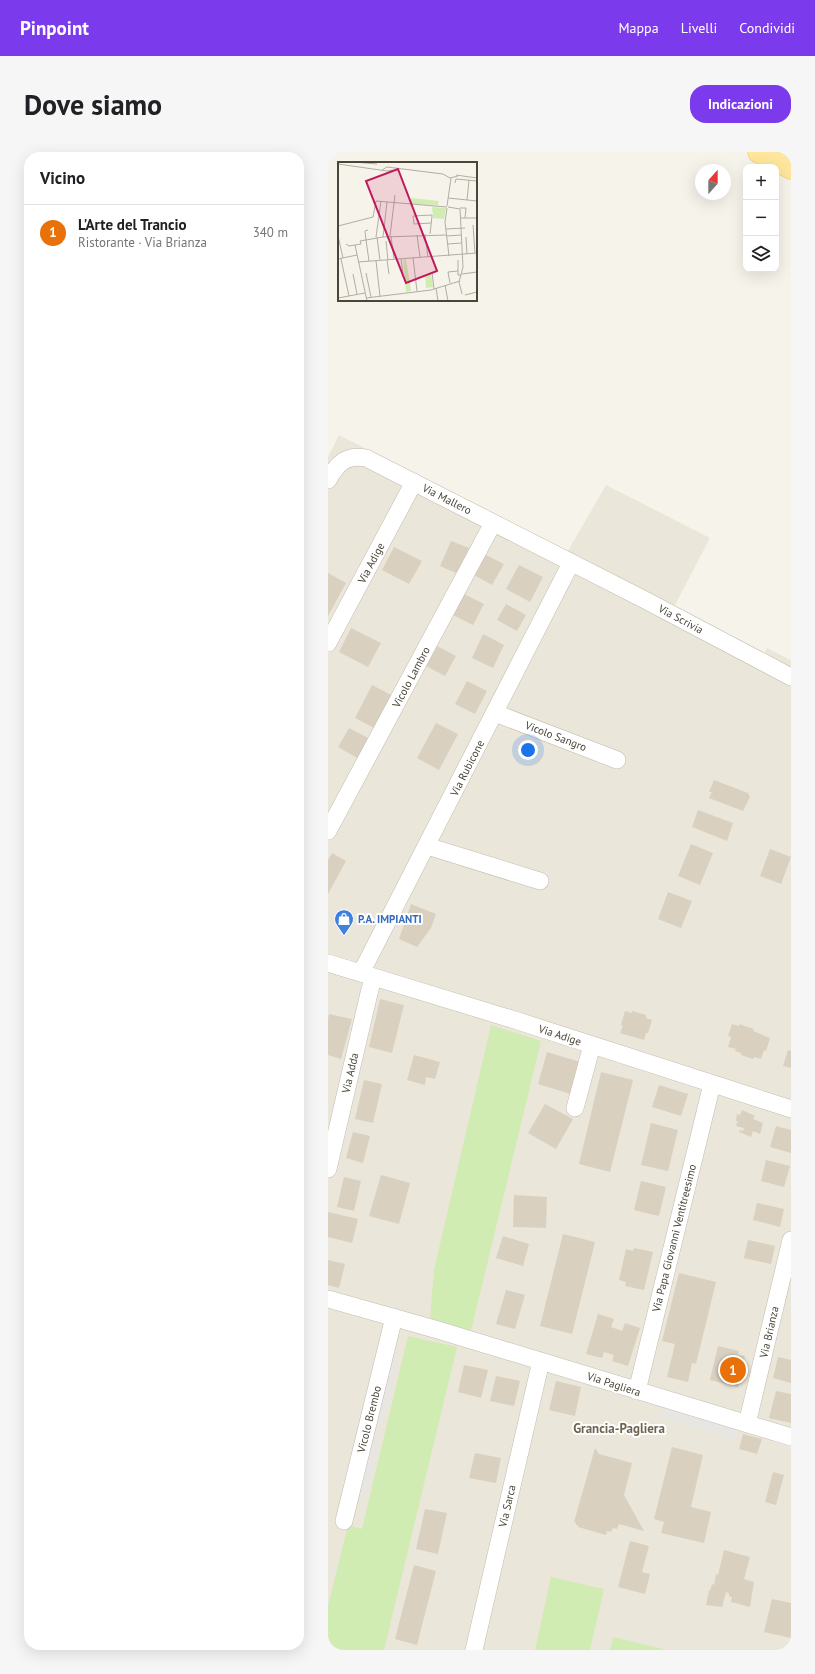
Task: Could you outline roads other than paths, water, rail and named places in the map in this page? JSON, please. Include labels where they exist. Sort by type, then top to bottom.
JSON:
[{"type":"main road","points":[[759,152],[791,168]]},
{"type":"street","name":"Via Mallero","points":[[328,480],[334,469],[342,461],[358,457],[366,458],[571,563]]},
{"type":"street","name":"Via Adige","points":[[328,643],[414,482]]},
{"type":"street","name":"Vicolo Lambro","points":[[328,831],[493,523]]},
{"type":"street","name":"Via Scrivia","points":[[571,563],[791,677]]},
{"type":"street","name":"Via Rubicone","points":[[368,975],[427,846],[571,563]]},
{"type":"street","name":"Vicolo Sangro","points":[[495,713],[617,760]]},
{"type":"street","points":[[427,846],[540,881]]},
{"type":"street","name":"Via Adige","points":[[328,963],[592,1045],[791,1110]]},
{"type":"street","name":"Via Adda","points":[[328,1169],[370,989],[368,975]]},
{"type":"street","points":[[575,1108],[592,1045]]},
{"type":"street","name":"Via Papa Giovanni Ventitreesimo","points":[[637,1391],[712,1084]]},
{"type":"street","name":"Via Brianza","points":[[747,1424],[791,1240]]},
{"type":"street","name":"Via Pagliera","points":[[328,1299],[438,1330],[791,1437]]},
{"type":"street","name":"Vicolo Brembo","points":[[344,1521],[394,1317]]},
{"type":"street","name":"Via Sarca","points":[[474,1650],[541,1361]]},
{"type":"place","name":"P.A. IMPIANTI","points":[[344,936]]},
{"type":"place","name":"L'Arte del Trancio","points":[[733,1370]]},
{"type":"district","name":"Grancia-Pagliera","points":[[619,1428]]}]
